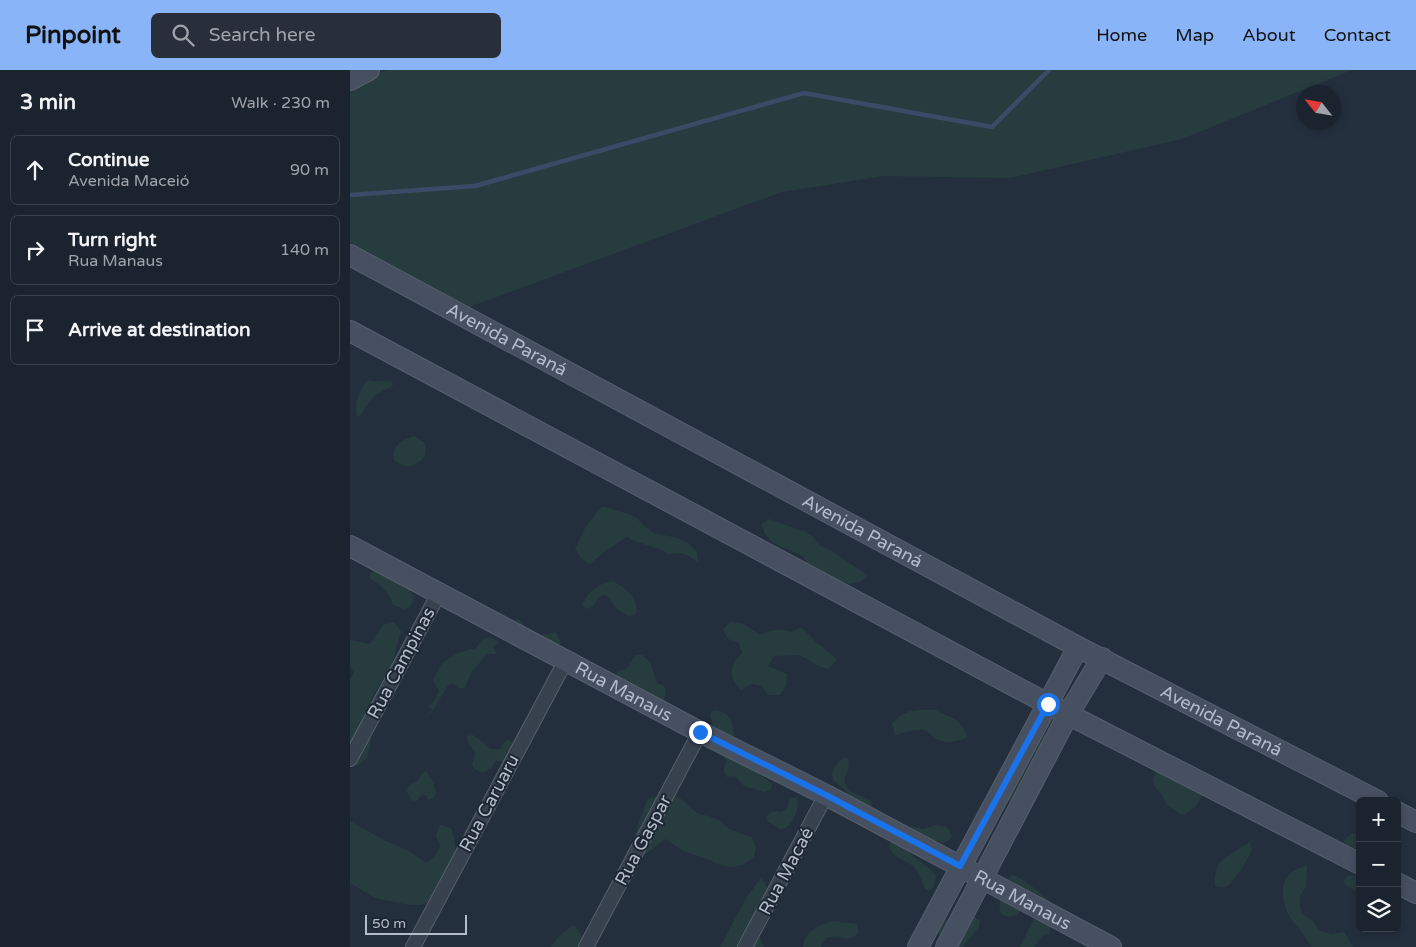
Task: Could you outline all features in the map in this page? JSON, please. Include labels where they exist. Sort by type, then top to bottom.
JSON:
[{"type":"main road","points":[[350,80],[369,70]]},
{"type":"main road","name":"Avenida Paraná","points":[[350,256],[1078,647],[1370,797]]},
{"type":"main road","points":[[350,331],[1048,704],[1069,713],[1356,862]]},
{"type":"main road","name":"Rua Manaus","points":[[350,546],[700,732],[826,795],[1111,947]]},
{"type":"main road","points":[[918,947],[1078,647]]},
{"type":"main road","points":[[946,947],[1069,713],[1102,658]]},
{"type":"main road","points":[[1401,814],[1416,822]]},
{"type":"main road","points":[[1401,885],[1416,893]]},
{"type":"street","name":"Rua Campinas","points":[[350,759],[439,593]]},
{"type":"street","name":"Rua Caruaru","points":[[413,947],[566,660]]},
{"type":"street","name":"Rua Gaspar","points":[[586,947],[700,732]]},
{"type":"street","name":"Rua Macaé","points":[[745,947],[826,795]]},
{"type":"green space","points":[[387,70],[1352,70],[1315,85],[1296,85],[1296,93],[1182,139],[1010,178],[884,176],[782,192],[469,307],[350,242],[350,88]]},
{"type":"green space","points":[[367,380],[392,382],[393,385],[375,395],[357,417],[358,397]]},
{"type":"green space","points":[[414,436],[424,442],[424,457],[411,466],[399,464],[394,460],[396,447],[405,439]]},
{"type":"green space","points":[[602,506],[637,518],[654,533],[678,538],[688,543],[697,552],[698,563],[684,554],[668,554],[627,537],[608,549],[590,564],[581,558],[575,549],[586,526]]},
{"type":"green space","points":[[770,519],[804,531],[813,537],[820,546],[830,550],[869,576],[860,582],[849,584],[809,567],[803,556],[773,543],[765,534],[761,524]]},
{"type":"green space","points":[[376,571],[409,588],[415,598],[410,607],[404,609],[393,605],[387,592],[369,578],[371,572]]},
{"type":"green space","points":[[613,581],[626,589],[632,596],[637,611],[634,615],[628,616],[618,609],[606,595],[600,596],[592,607],[586,609],[582,605],[594,589]]},
{"type":"green space","points":[[513,620],[520,620],[527,629],[538,636],[556,632],[561,642],[555,648],[509,625]]},
{"type":"green space","points":[[394,622],[401,631],[392,664],[375,692],[366,713],[365,724],[371,735],[367,758],[359,765],[350,767],[350,679],[354,673],[350,666],[350,640],[370,644],[383,625]]},
{"type":"green space","points":[[730,622],[742,623],[760,635],[775,630],[792,632],[801,627],[837,659],[829,669],[818,666],[799,655],[774,656],[768,666],[787,674],[786,685],[780,695],[768,695],[762,686],[751,684],[741,690],[732,676],[735,662],[742,653],[739,643],[728,639],[723,630]]},
{"type":"green space","points":[[488,637],[495,639],[498,643],[493,647],[497,654],[487,654],[472,672],[464,688],[458,688],[454,684],[449,684],[435,707],[424,719],[432,710],[428,706],[433,702],[439,691],[433,680],[441,665],[457,654],[475,649],[482,640]]},
{"type":"green space","points":[[636,655],[642,655],[650,662],[657,683],[664,686],[665,697],[663,701],[622,685],[616,674],[620,670],[626,669]]},
{"type":"green space","points":[[713,710],[725,713],[729,717],[733,727],[734,745],[759,773],[772,784],[771,789],[765,792],[744,786],[735,776],[727,777],[724,772],[726,761],[715,735],[710,715]]},
{"type":"green space","points":[[935,710],[959,723],[967,737],[956,741],[944,742],[923,730],[895,735],[892,723],[897,718],[907,712]]},
{"type":"green space","points":[[1041,731],[1046,734],[1047,741],[1013,802],[1008,801],[1004,796]]},
{"type":"green space","points":[[470,733],[490,749],[500,749],[507,739],[512,742],[512,747],[505,761],[496,761],[489,770],[484,772],[474,769],[472,764],[475,754],[467,741]]},
{"type":"green space","points":[[847,757],[849,766],[844,780],[845,783],[854,793],[866,798],[873,804],[869,808],[853,801],[847,792],[834,781],[833,769],[841,760]]},
{"type":"green space","points":[[1157,767],[1202,794],[1192,810],[1182,815],[1167,805],[1154,785],[1153,779]]},
{"type":"green space","points":[[426,771],[433,782],[436,793],[433,798],[428,800],[426,795],[421,795],[418,800],[412,801],[407,791],[409,785],[419,780],[421,774]]},
{"type":"green space","points":[[671,794],[681,799],[698,814],[709,816],[720,821],[729,829],[751,837],[756,847],[754,858],[743,865],[730,867],[685,852],[665,839],[646,853],[636,841],[638,826],[644,808],[648,799]]},
{"type":"green space","points":[[797,797],[798,806],[795,816],[786,828],[782,830],[768,822],[767,816],[770,813],[775,811],[781,812],[786,809],[791,798]]},
{"type":"green space","points":[[350,821],[386,841],[407,850],[426,863],[435,856],[440,846],[436,835],[440,825],[451,828],[457,860],[431,900],[421,905],[409,905],[375,898],[350,883]]},
{"type":"green space","points":[[936,825],[947,827],[952,836],[947,842],[928,840],[907,846],[912,855],[936,876],[934,887],[929,891],[924,888],[915,868],[894,855],[889,845],[892,840],[907,829],[913,827],[923,829]]},
{"type":"green space","points":[[1352,833],[1356,834],[1356,852],[1343,841]]},
{"type":"green space","points":[[1250,842],[1252,849],[1245,864],[1234,879],[1226,887],[1215,886],[1215,877],[1220,863],[1230,854]]},
{"type":"green space","points":[[1307,864],[1306,887],[1300,896],[1300,908],[1303,914],[1320,931],[1332,934],[1344,932],[1353,947],[1312,947],[1290,917],[1285,906],[1284,882],[1291,873]]},
{"type":"green space","points":[[1011,875],[1028,883],[1054,906],[1050,933],[1042,936],[1034,947],[1020,947],[1035,916],[1021,910],[1017,915],[1007,916],[1003,915],[1000,910],[1002,894]]},
{"type":"green space","points":[[1356,875],[1356,891],[1347,886],[1343,881],[1347,876]]},
{"type":"green space","points":[[761,878],[766,885],[769,898],[757,931],[764,947],[720,947],[746,898]]},
{"type":"green space","points":[[966,914],[980,921],[979,927],[963,947],[944,947],[938,931],[944,922],[955,915]]},
{"type":"green space","points":[[833,921],[857,924],[858,933],[849,938],[826,938],[821,947],[803,947],[809,933],[823,924]]},
{"type":"green space","points":[[574,925],[590,947],[551,947],[561,934]]},
{"type":"waterway","points":[[350,195],[475,186],[804,93],[992,127],[1049,70]]},
{"type":"route","points":[[700,732],[826,795],[960,866],[1048,704]]}]
